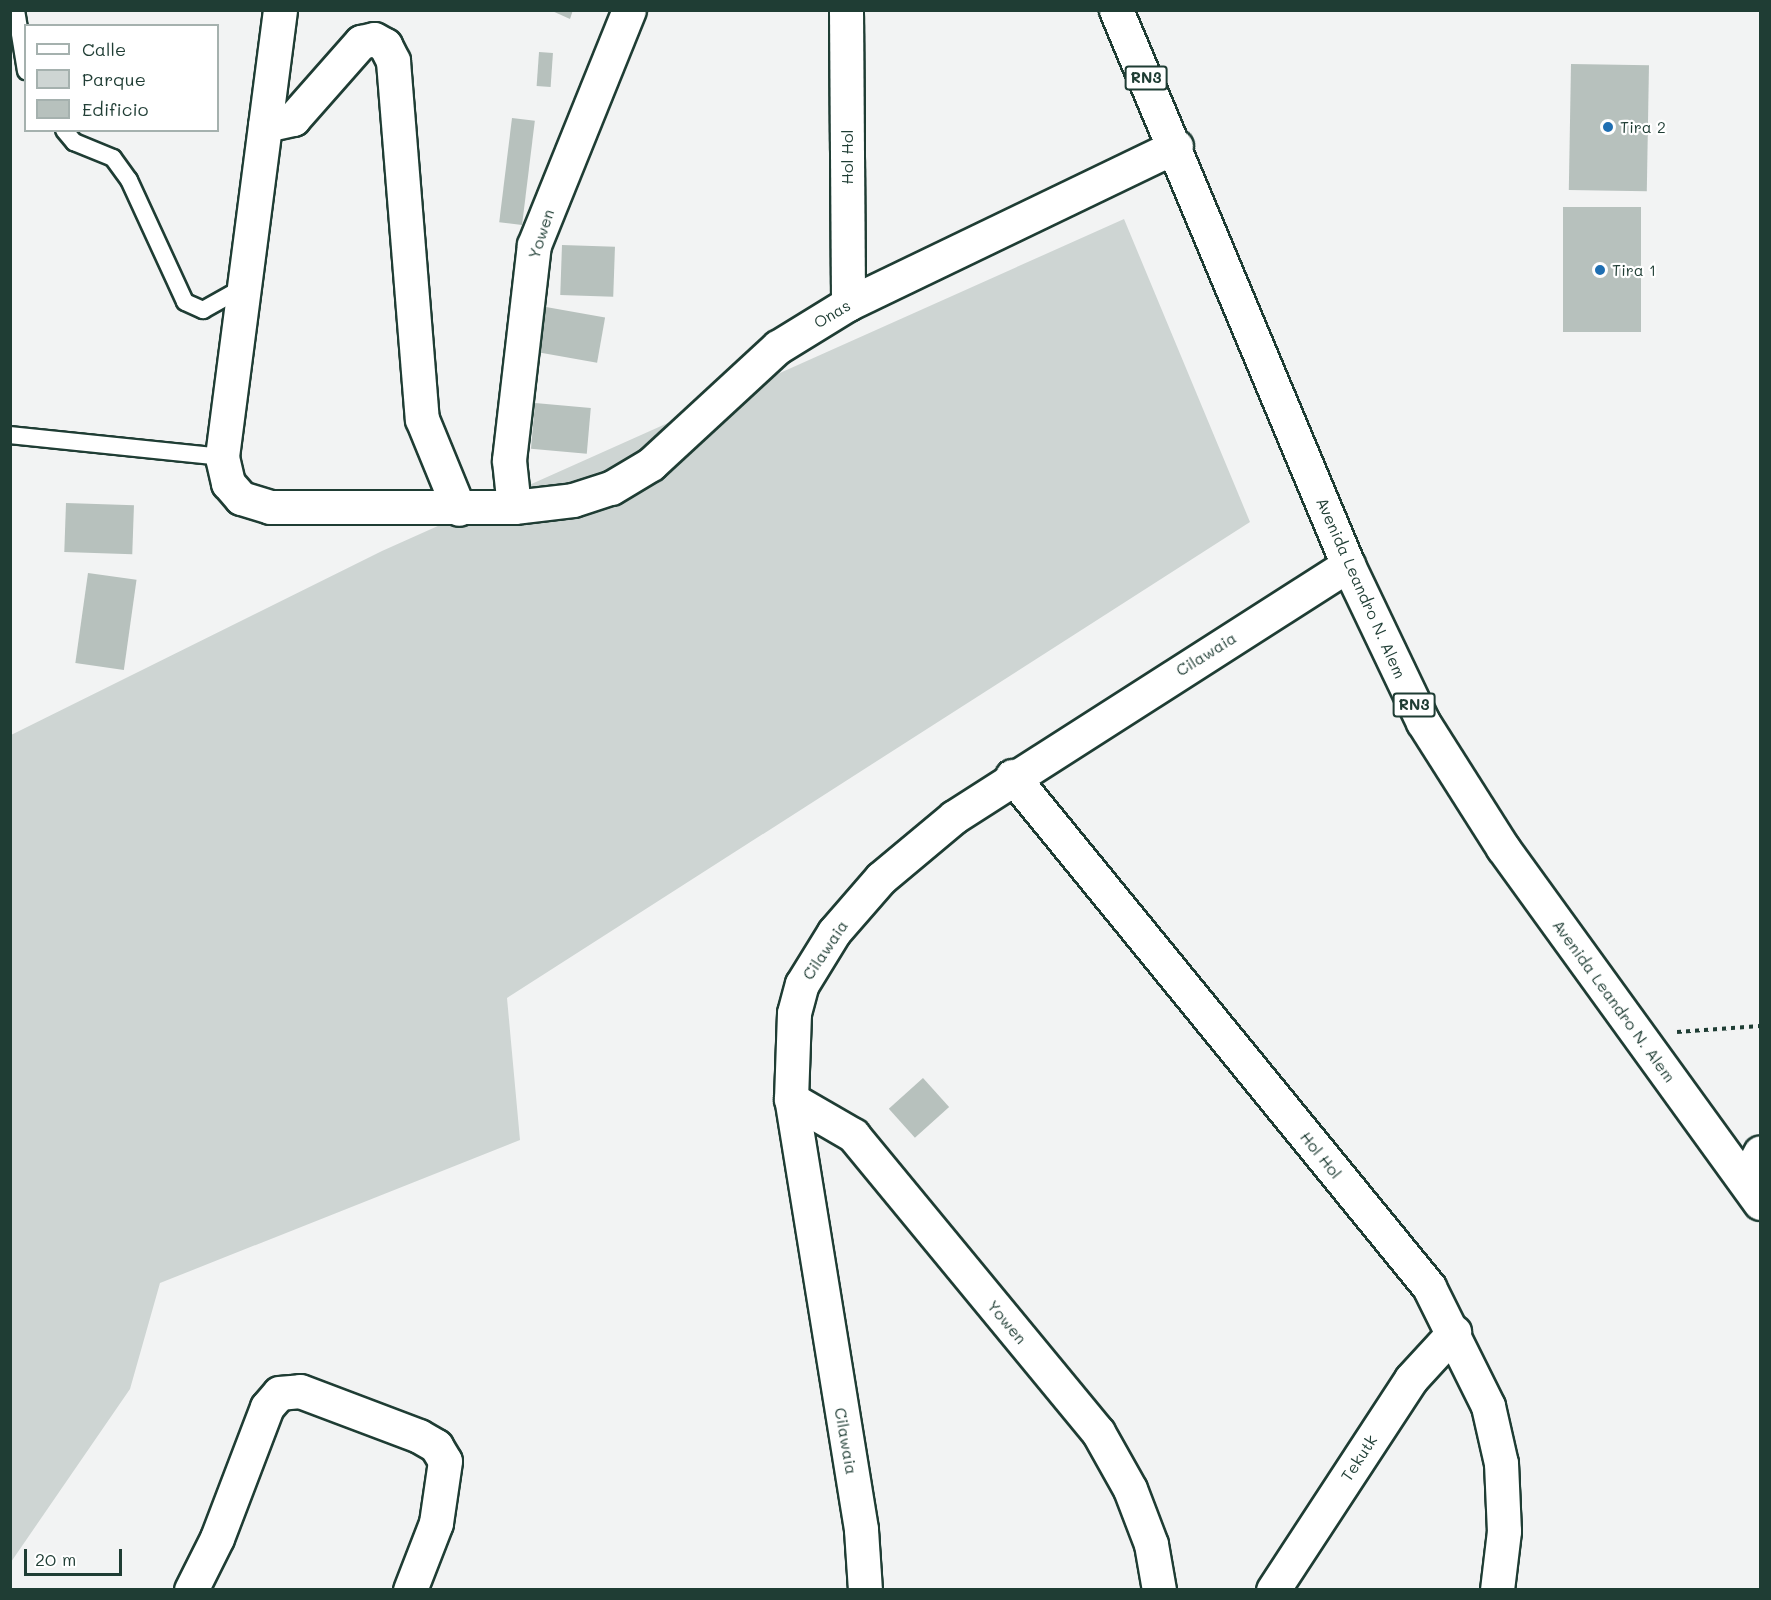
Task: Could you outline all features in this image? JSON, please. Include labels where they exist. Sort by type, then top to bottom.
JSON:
[{"type":"main road","points":[[222,457],[280,10]]},
{"type":"main road","name":"Yowen","points":[[514,507],[509,460],[534,245],[629,10]]},
{"type":"main road","name":"Hol Hol","points":[[846,10],[848,303]]},
{"type":"main road","name":"Avenida Leandro N. Alem","points":[[1116,10],[1176,146],[1348,565],[1423,722],[1464,790],[1640,1035],[1756,1178]]},
{"type":"main road","points":[[265,125],[293,119],[361,42],[374,39],[385,45],[393,61],[422,419],[459,509]]},
{"type":"main road","name":"Onas","points":[[222,457],[228,483],[241,498],[270,507],[459,509],[514,507],[573,500],[611,488],[651,464],[778,347],[848,303],[1176,146]]},
{"type":"main road","name":"Cilawaia","points":[[865,1590],[861,1529],[791,1099],[794,1012],[802,984],[834,932],[881,878],[1012,776],[1348,565]]},
{"type":"main road","name":"Hol Hol","points":[[1012,776],[1429,1287],[1454,1332],[1488,1406],[1501,1463],[1504,1531],[1497,1590]]},
{"type":"main road","name":"Yowen","points":[[791,1099],[853,1135],[1098,1431],[1130,1489],[1151,1544],[1159,1590]]},
{"type":"main road","name":"Tekutk","points":[[1273,1590],[1411,1379],[1454,1332]]},
{"type":"main road","points":[[191,1590],[217,1538],[267,1407],[279,1393],[300,1391],[419,1436],[436,1446],[445,1461],[436,1522],[410,1590]]},
{"type":"lane","points":[[15,10],[24,60]]},
{"type":"lane","points":[[66,132],[74,142],[113,158],[129,180],[185,302],[204,310],[244,287]]},
{"type":"lane","points":[[10,435],[222,457]]},
{"type":"path","points":[[1640,1035],[1761,1026]]},
{"type":"green space","points":[[1124,219],[1250,522],[507,998],[520,1140],[160,1283],[130,1389],[11,1562],[11,735],[382,551]]},
{"type":"building","points":[[550,10],[573,10],[570,19]]},
{"type":"building","points":[[539,52],[553,53],[551,87],[537,86]]},
{"type":"building","name":"Tira 2","points":[[1571,64],[1649,65],[1647,191],[1569,190]]},
{"type":"building","points":[[512,118],[535,121],[522,225],[499,222]]},
{"type":"building","name":"Tira 1","points":[[1563,207],[1641,207],[1641,332],[1563,332]]},
{"type":"building","points":[[562,245],[615,247],[613,297],[560,295]]},
{"type":"building","points":[[546,307],[605,317],[597,363],[538,352]]},
{"type":"building","points":[[535,403],[591,408],[587,454],[531,449]]},
{"type":"building","points":[[66,503],[134,505],[132,554],[64,552]]},
{"type":"building","points":[[88,573],[137,580],[124,670],[75,663]]},
{"type":"building","points":[[923,1078],[949,1107],[915,1138],[889,1109]]},
{"type":"place","name":"Tira 2","points":[[1608,127]]},
{"type":"place","name":"Tira 1","points":[[1600,270]]}]
